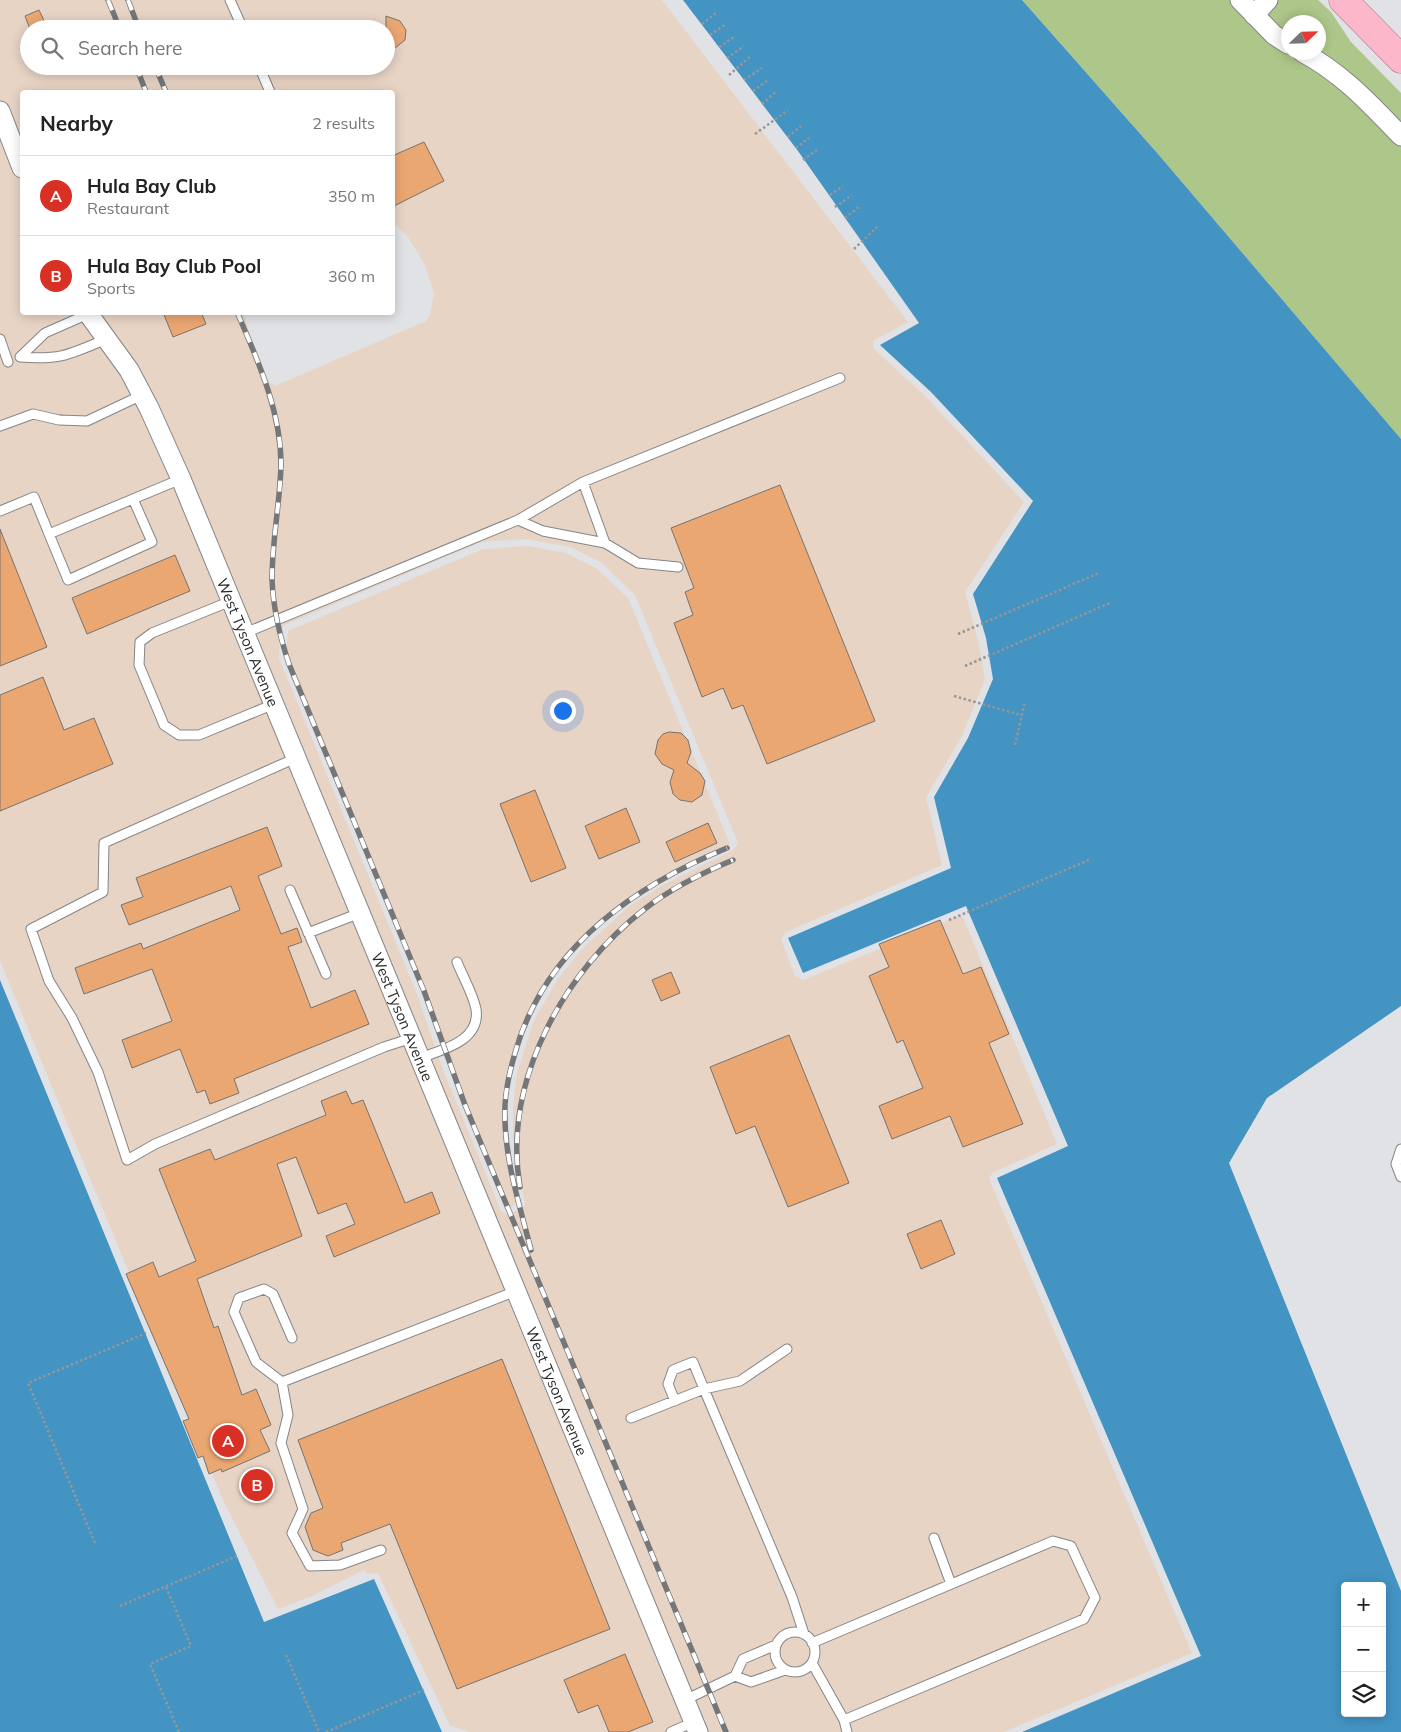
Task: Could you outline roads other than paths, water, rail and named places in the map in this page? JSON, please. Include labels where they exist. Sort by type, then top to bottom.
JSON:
[{"type":"highway","points":[[1343,0],[1401,59]]},
{"type":"street","points":[[1240,0],[1274,35],[1281,40]]},
{"type":"street","points":[[1254,15],[1268,0]]},
{"type":"street","points":[[1317,60],[1349,83],[1401,136]]},
{"type":"street","points":[[0,111],[20,163]]},
{"type":"street","name":"West Tyson Avenue","points":[[89,315],[129,370],[181,479],[696,1727]]},
{"type":"lane","points":[[230,0],[239,20]]},
{"type":"lane","points":[[263,75],[269,90]]},
{"type":"lane","points":[[0,339],[4,364],[20,357],[45,333],[84,315]]},
{"type":"lane","points":[[20,357],[45,359],[65,357],[106,339]]},
{"type":"lane","points":[[245,633],[518,520],[582,482],[840,378]]},
{"type":"lane","points":[[0,426],[34,414],[59,420],[87,422],[142,395]]},
{"type":"lane","points":[[49,534],[181,479]]},
{"type":"lane","points":[[582,482],[605,544]]},
{"type":"lane","points":[[0,511],[34,497],[68,580],[152,542],[133,499]]},
{"type":"lane","points":[[518,520],[543,531],[605,544],[638,563],[678,567]]},
{"type":"lane","points":[[231,601],[152,633],[140,642],[139,665],[164,725],[179,735],[199,735],[274,704]]},
{"type":"lane","points":[[296,758],[104,843],[103,892],[30,929],[49,981],[72,1018],[98,1072],[127,1160],[164,1140],[384,1047],[412,1038]]},
{"type":"lane","points":[[290,890],[326,974]]},
{"type":"lane","points":[[308,933],[360,913]]},
{"type":"lane","points":[[420,1058],[457,1044],[467,1036],[475,1025],[476,1009],[457,962]]},
{"type":"lane","points":[[1401,1149],[1396,1164],[1401,1177]]},
{"type":"lane","points":[[292,1338],[273,1294],[264,1289],[239,1298],[234,1312],[256,1362],[282,1382],[288,1416],[282,1443],[303,1509],[292,1533],[310,1566],[340,1565],[381,1550]]},
{"type":"lane","points":[[282,1382],[516,1291]]},
{"type":"lane","points":[[631,1418],[704,1389],[740,1381],[787,1349]]},
{"type":"lane","points":[[675,1401],[668,1384],[673,1370],[693,1362],[792,1597],[804,1634],[812,1643],[815,1654],[812,1663],[804,1670],[797,1672],[785,1670],[751,1682],[735,1676]]},
{"type":"lane","points":[[934,1538],[951,1584]]},
{"type":"lane","points":[[812,1643],[1053,1540],[1071,1546],[1095,1598],[1084,1619],[844,1720]]},
{"type":"lane","points":[[685,1700],[735,1676],[743,1659],[776,1645],[786,1634],[793,1632],[804,1634]]},
{"type":"lane","points":[[776,1645],[776,1661],[785,1670]]},
{"type":"lane","points":[[812,1663],[844,1720],[847,1732]]},
{"type":"lane","points":[[671,1732],[696,1727]]},
{"type":"water","points":[[683,0],[1022,0],[1158,154],[1401,439],[1401,1006],[1267,1098],[1229,1163],[1401,1591],[1401,1732],[1022,1732],[1201,1656],[997,1178],[1068,1146],[966,906],[803,973],[788,938],[951,868],[934,797],[968,738],[993,679],[986,638],[973,594],[1033,501],[931,392],[880,345],[919,323],[798,151]]},
{"type":"water","points":[[0,980],[264,1622],[374,1579],[442,1732],[0,1732]]},
{"type":"water","points":[[268,1475],[272,1484],[246,1496],[242,1486]]},
{"type":"railway","points":[[108,0],[116,20]]},
{"type":"railway","points":[[128,0],[136,20]]},
{"type":"railway","points":[[139,75],[145,90]]},
{"type":"railway","points":[[159,75],[165,90]]},
{"type":"railway","points":[[238,315],[267,387],[273,406],[280,445],[281,465],[272,579],[278,622],[289,664],[424,991],[465,1105],[726,1732]]},
{"type":"railway","points":[[531,1250],[509,1161],[505,1124],[505,1105],[510,1072],[529,1016],[547,983],[570,953],[596,926],[658,882],[727,848]]},
{"type":"railway","points":[[520,1187],[517,1147],[521,1108],[530,1069],[546,1031],[565,996],[589,963],[616,934],[646,908],[688,881],[733,860]]},
{"type":"place","name":"Hula Bay Club","points":[[228,1441]]},
{"type":"place","name":"Hula Bay Club Pool","points":[[257,1485]]}]
